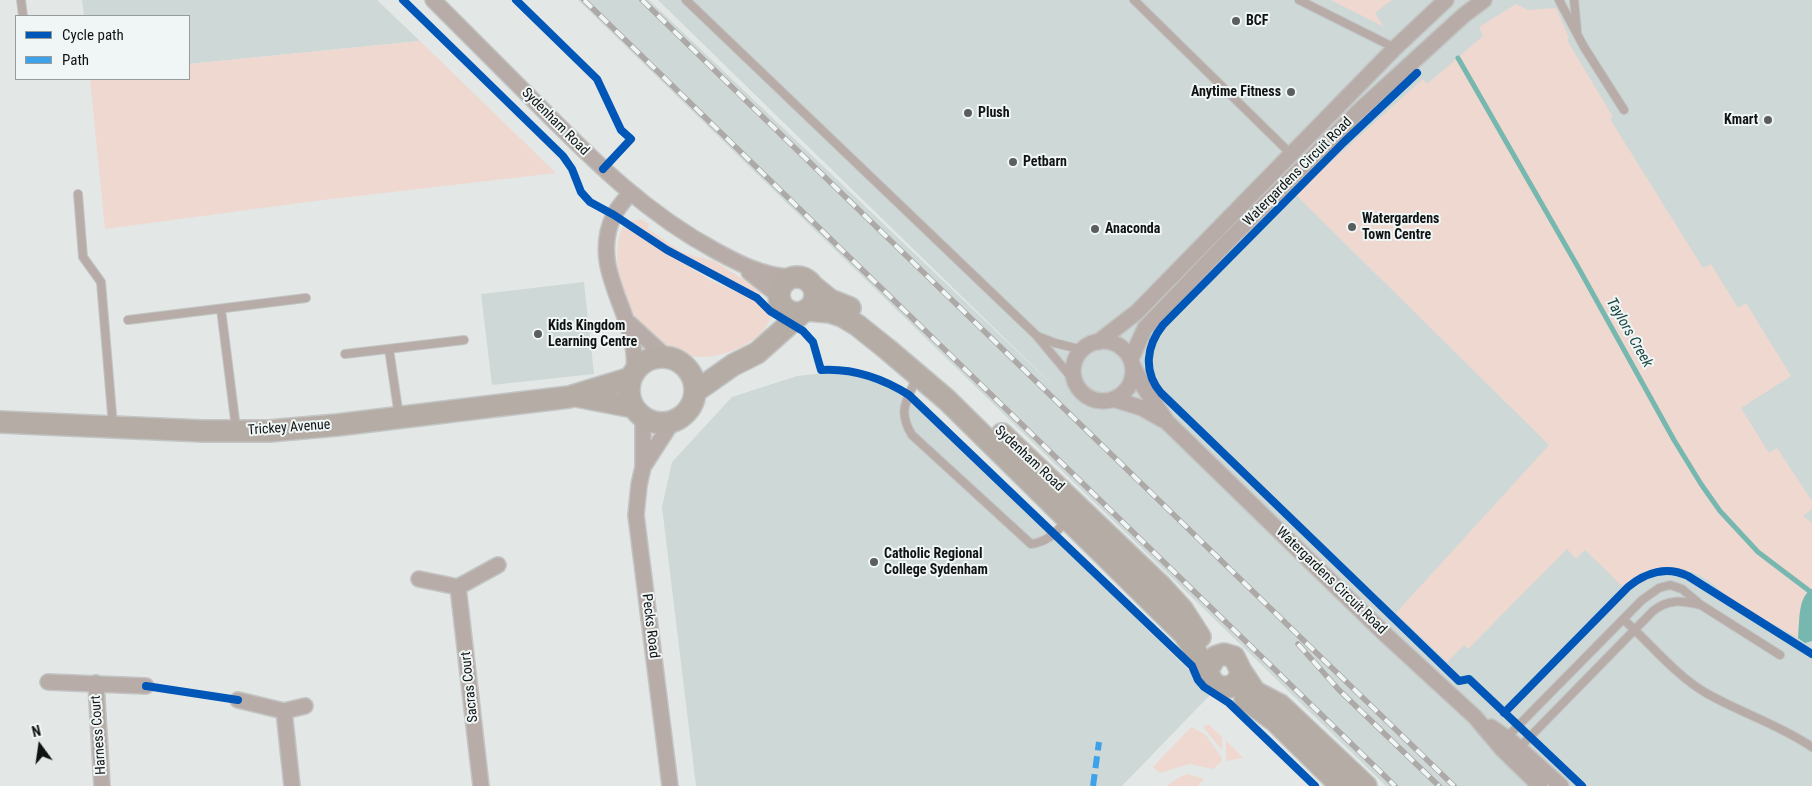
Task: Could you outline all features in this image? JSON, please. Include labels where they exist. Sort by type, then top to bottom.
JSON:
[{"type":"street","name":"Sydenham Road","points":[[433,0],[596,162],[630,193],[674,227],[738,263],[768,275],[791,277]]},
{"type":"street","name":"Watergardens Circuit Road","points":[[1098,342],[1136,312],[1395,48],[1446,0]]},
{"type":"street","name":"Watergardens Circuit Road","points":[[1481,1],[1411,63],[1304,166],[1145,328],[1132,363],[1143,386],[1167,422],[1387,636],[1503,741],[1515,753],[1540,786]]},
{"type":"street","points":[[630,193],[614,215],[606,247],[611,281],[628,322],[636,353],[629,387],[638,412],[652,422],[672,422],[688,410],[696,391],[733,365],[750,358],[814,302],[814,287],[806,279],[791,277],[783,283],[768,342]]},
{"type":"street","name":"Sydenham Road","points":[[738,263],[780,300]]},
{"type":"street","name":"Sydenham Road","points":[[814,287],[830,300],[862,314],[903,344],[1072,511],[1184,634],[1208,670]]},
{"type":"street","points":[[780,300],[792,312],[805,311]]},
{"type":"street","name":"Sydenham Road","points":[[805,311],[830,312],[857,325],[918,375],[1072,511],[1161,586],[1182,609],[1202,640],[1224,654]]},
{"type":"street","points":[[628,322],[691,373],[696,391]]},
{"type":"street","points":[[1098,342],[1117,345],[1132,363],[1133,377],[1129,386],[1113,399],[1105,401],[1088,396],[1076,383],[1074,365],[1083,350],[1098,342]]},
{"type":"street","points":[[633,374],[648,360],[672,358],[693,364],[733,365]]},
{"type":"street","name":"Trickey Avenue","points":[[0,422],[114,428],[236,431],[279,430],[576,396],[633,374]]},
{"type":"street","name":"Trickey Avenue","points":[[576,396],[638,412]]},
{"type":"street","name":"Watergardens Circuit Road","points":[[1113,399],[1142,408],[1167,422]]},
{"type":"street","name":"Pecks Road","points":[[638,412],[643,467],[636,515],[670,786]]},
{"type":"street","name":"Pecks Road","points":[[643,467],[672,422]]},
{"type":"street","points":[[419,579],[458,587],[498,565]]},
{"type":"street","name":"Sacras Court","points":[[458,587],[481,786]]},
{"type":"street","points":[[1341,786],[1275,721],[1257,706],[1214,684],[1208,676],[1208,670],[1214,657],[1224,654],[1234,657],[1255,692],[1280,705],[1366,786]]},
{"type":"street","points":[[1225,688],[1234,684],[1241,671]]},
{"type":"street","name":"Harness Court","points":[[48,682],[146,686]]},
{"type":"street","name":"Harness Court","points":[[96,683],[102,786]]},
{"type":"street","points":[[238,700],[284,711],[305,706]]},
{"type":"street","points":[[284,711],[292,786]]},
{"type":"street","name":"Watergardens Circuit Road","points":[[1515,753],[1562,786]]},
{"type":"lane","points":[[21,0],[23,15]]},
{"type":"lane","points":[[686,0],[1036,335],[1076,383]]},
{"type":"lane","points":[[1134,0],[1304,166]]},
{"type":"lane","points":[[1299,0],[1395,48]]},
{"type":"lane","points":[[1559,0],[1578,36],[1624,110]]},
{"type":"lane","points":[[1574,0],[1578,36]]},
{"type":"lane","points":[[78,194],[83,257],[101,282],[114,428]]},
{"type":"lane","points":[[128,320],[306,298]]},
{"type":"lane","points":[[221,309],[236,431]]},
{"type":"lane","points":[[1036,335],[1055,344],[1083,350]]},
{"type":"lane","points":[[345,354],[464,340]]},
{"type":"lane","points":[[389,349],[399,417]]},
{"type":"lane","points":[[918,375],[903,411],[904,423],[912,435],[1032,544],[1042,542],[1060,529],[1072,511]]},
{"type":"lane","points":[[1503,741],[1648,594],[1659,588],[1670,586],[1682,589],[1701,605],[1780,655]]},
{"type":"lane","points":[[1515,753],[1653,611],[1666,602],[1674,601],[1701,605]]},
{"type":"lane","points":[[1623,619],[1690,682],[1704,692],[1777,725],[1812,747]]},
{"type":"shaded area","points":[[82,0],[377,0],[420,41],[190,64],[190,15],[84,15]]},
{"type":"shaded area","name":"Watergardens Town Centre","points":[[578,0],[649,0],[1068,400],[658,0],[1812,0],[1812,786],[1386,786]]},
{"type":"shaded area","points":[[1331,0],[1392,0],[1375,13],[1384,27]]},
{"type":"shaded area","points":[[1516,4],[1528,10],[1556,8],[1569,38],[1567,40],[1613,117],[1610,119],[1703,268],[1711,264],[1738,308],[1746,303],[1791,376],[1741,408],[1769,453],[1777,448],[1812,501],[1812,509],[1803,516],[1812,523],[1812,589],[1807,593],[1802,604],[1798,638],[1738,604],[1708,581],[1694,573],[1683,569],[1661,568],[1651,570],[1631,579],[1623,587],[1585,550],[1576,559],[1567,549],[1468,649],[1464,645],[1447,662],[1396,613],[1549,445],[1295,194],[1423,79],[1427,84],[1483,36],[1479,27]]},
{"type":"shaded area","points":[[420,41],[556,173],[315,201],[105,229],[90,80],[190,80],[190,64]]},
{"type":"shaded area","points":[[640,219],[650,224],[647,228],[683,253],[714,261],[764,292],[758,295],[709,271],[629,222]]},
{"type":"shaded area","points":[[623,226],[710,280],[752,299],[771,315],[765,329],[745,345],[726,353],[707,357],[687,356],[668,349],[655,340],[633,312],[625,295],[617,259],[618,242]]},
{"type":"shaded area","name":"Kids Kingdom Learning Centre","points":[[584,282],[594,374],[492,385],[481,294]]},
{"type":"shaded area","name":"Catholic Regional College Sydenham","points":[[836,372],[880,381],[899,390],[917,405],[1191,672],[1197,683],[1210,695],[1122,786],[696,786],[662,507],[672,462],[732,397],[797,376]]},
{"type":"shaded area","points":[[1208,724],[1222,737],[1222,750],[1203,727]]},
{"type":"shaded area","points":[[1191,727],[1205,734],[1222,758],[1221,762],[1213,769],[1189,764],[1160,773],[1153,767]]},
{"type":"shaded area","points":[[1226,740],[1243,758],[1226,761]]},
{"type":"shaded area","points":[[1188,774],[1204,779],[1198,786],[1167,786],[1179,777]]},
{"type":"water","points":[[1812,589],[1812,641],[1805,643],[1798,638],[1800,611],[1804,598]]},
{"type":"waterway","name":"Taylors Creek","points":[[1458,58],[1578,267],[1674,440],[1701,484],[1720,511],[1758,552],[1812,593]]},
{"type":"railway","points":[[584,0],[1395,786]]},
{"type":"railway","points":[[642,0],[1454,786]]},
{"type":"railway","points":[[1298,644],[1339,690],[1439,786]]},
{"type":"marked path","points":[[1093,786],[1099,742]]},
{"type":"cycle path","points":[[403,0],[563,156],[572,169],[581,192],[590,202],[614,215],[667,250],[757,298],[770,311],[803,331],[813,342],[821,370],[845,371],[867,375],[909,395],[1192,666],[1198,680],[1204,687],[1229,703],[1315,786]]},
{"type":"cycle path","points":[[516,0],[597,79],[621,130],[631,139],[603,169]]},
{"type":"cycle path","points":[[1417,73],[1344,142],[1163,325],[1157,333],[1150,350],[1149,368],[1155,385],[1161,393],[1459,681],[1469,679],[1582,786]]},
{"type":"cycle path","points":[[1504,713],[1628,587],[1649,574],[1657,572],[1672,571],[1688,576],[1812,654]]},
{"type":"cycle path","points":[[146,686],[238,700]]},
{"type":"place","name":"BCF","points":[[1236,21]]},
{"type":"place","name":"Anytime Fitness","points":[[1291,92]]},
{"type":"place","name":"Plush","points":[[968,113]]},
{"type":"place","name":"Kmart","points":[[1768,120]]},
{"type":"place","name":"Petbarn","points":[[1013,162]]},
{"type":"place","name":"Watergardens Town Centre","points":[[1352,227]]},
{"type":"place","name":"Anaconda","points":[[1095,229]]},
{"type":"place","name":"Kids Kingdom Learning Centre","points":[[538,334]]},
{"type":"place","name":"Catholic Regional College Sydenham","points":[[874,562]]}]
